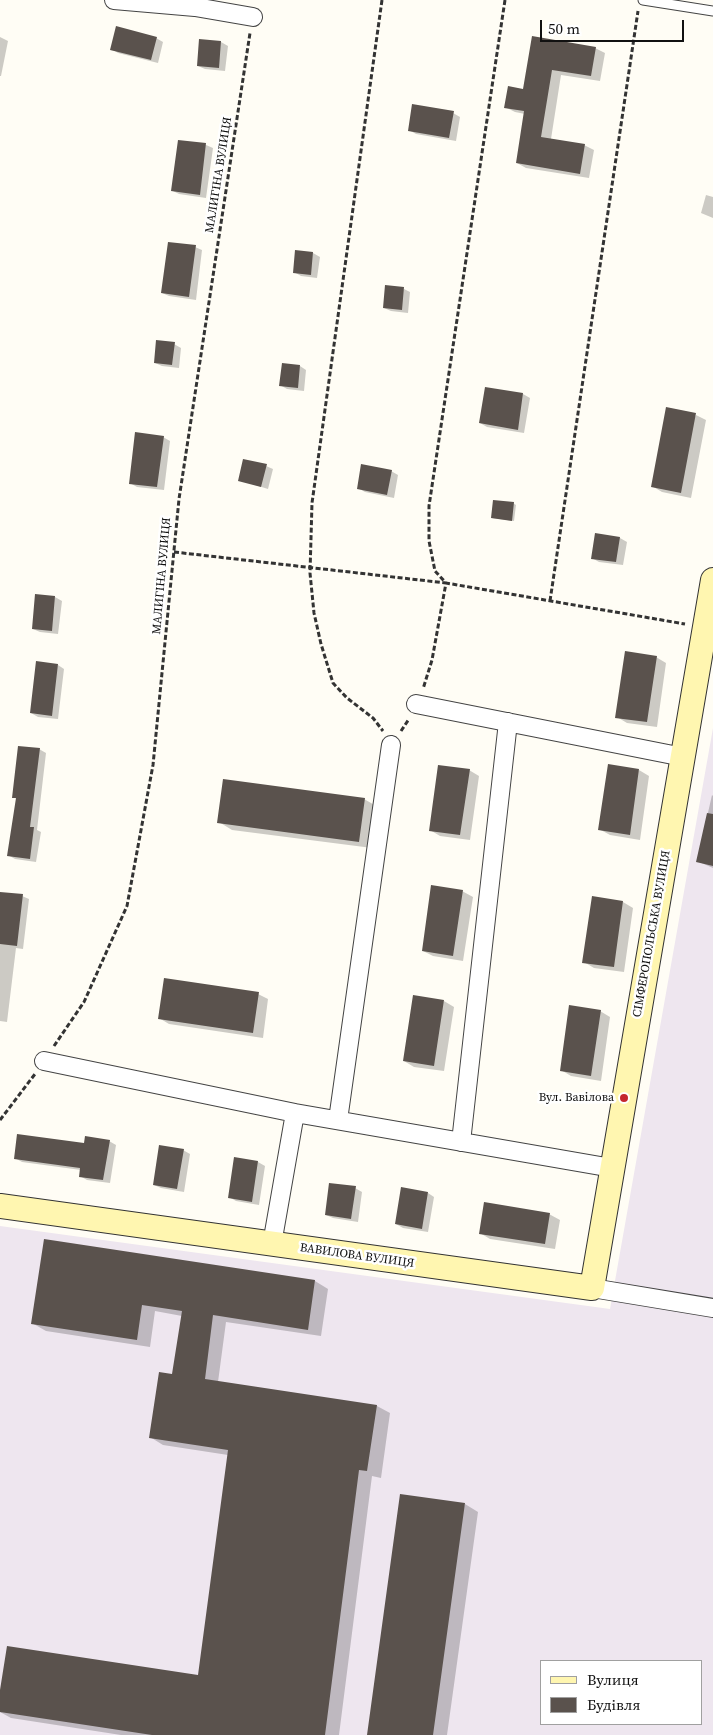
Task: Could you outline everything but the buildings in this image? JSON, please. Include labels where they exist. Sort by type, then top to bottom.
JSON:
[{"type":"street","points":[[114,0],[195,7],[253,17]]},
{"type":"street","name":"СІМФЕРОПОЛЬСЬКА ВУЛИЦЯ","points":[[592,1288],[709,614],[713,580]]},
{"type":"street","points":[[416,704],[683,757]]},
{"type":"street","points":[[461,1142],[508,722]]},
{"type":"street","points":[[338,1120],[391,745]]},
{"type":"street","points":[[44,1061],[295,1113],[612,1168]]},
{"type":"street","points":[[272,1244],[295,1113]]},
{"type":"street","name":"ВАВИЛОВА ВУЛИЦЯ","points":[[0,1206],[592,1288],[713,1308]]},
{"type":"lane","points":[[643,0],[713,11]]},
{"type":"path","points":[[382,0],[312,503],[310,568],[314,613],[333,683],[347,698],[373,718],[391,745],[411,716],[432,660],[446,583]]},
{"type":"path","points":[[446,583],[435,571],[428,541],[429,506],[505,0]]},
{"type":"path","points":[[550,601],[639,10]]},
{"type":"path","name":"МАЛИГІНА ВУЛИЦЯ","points":[[0,1120],[44,1061],[84,1002],[127,906],[153,765],[178,498],[253,17]]},
{"type":"path","points":[[174,552],[446,583],[550,601],[709,614]]},
{"type":"shaded area","points":[[713,728],[713,1735],[0,1735],[0,1226],[610,1309]]},
{"type":"place","name":"Вул. Вавілова","points":[[624,1098]]}]
